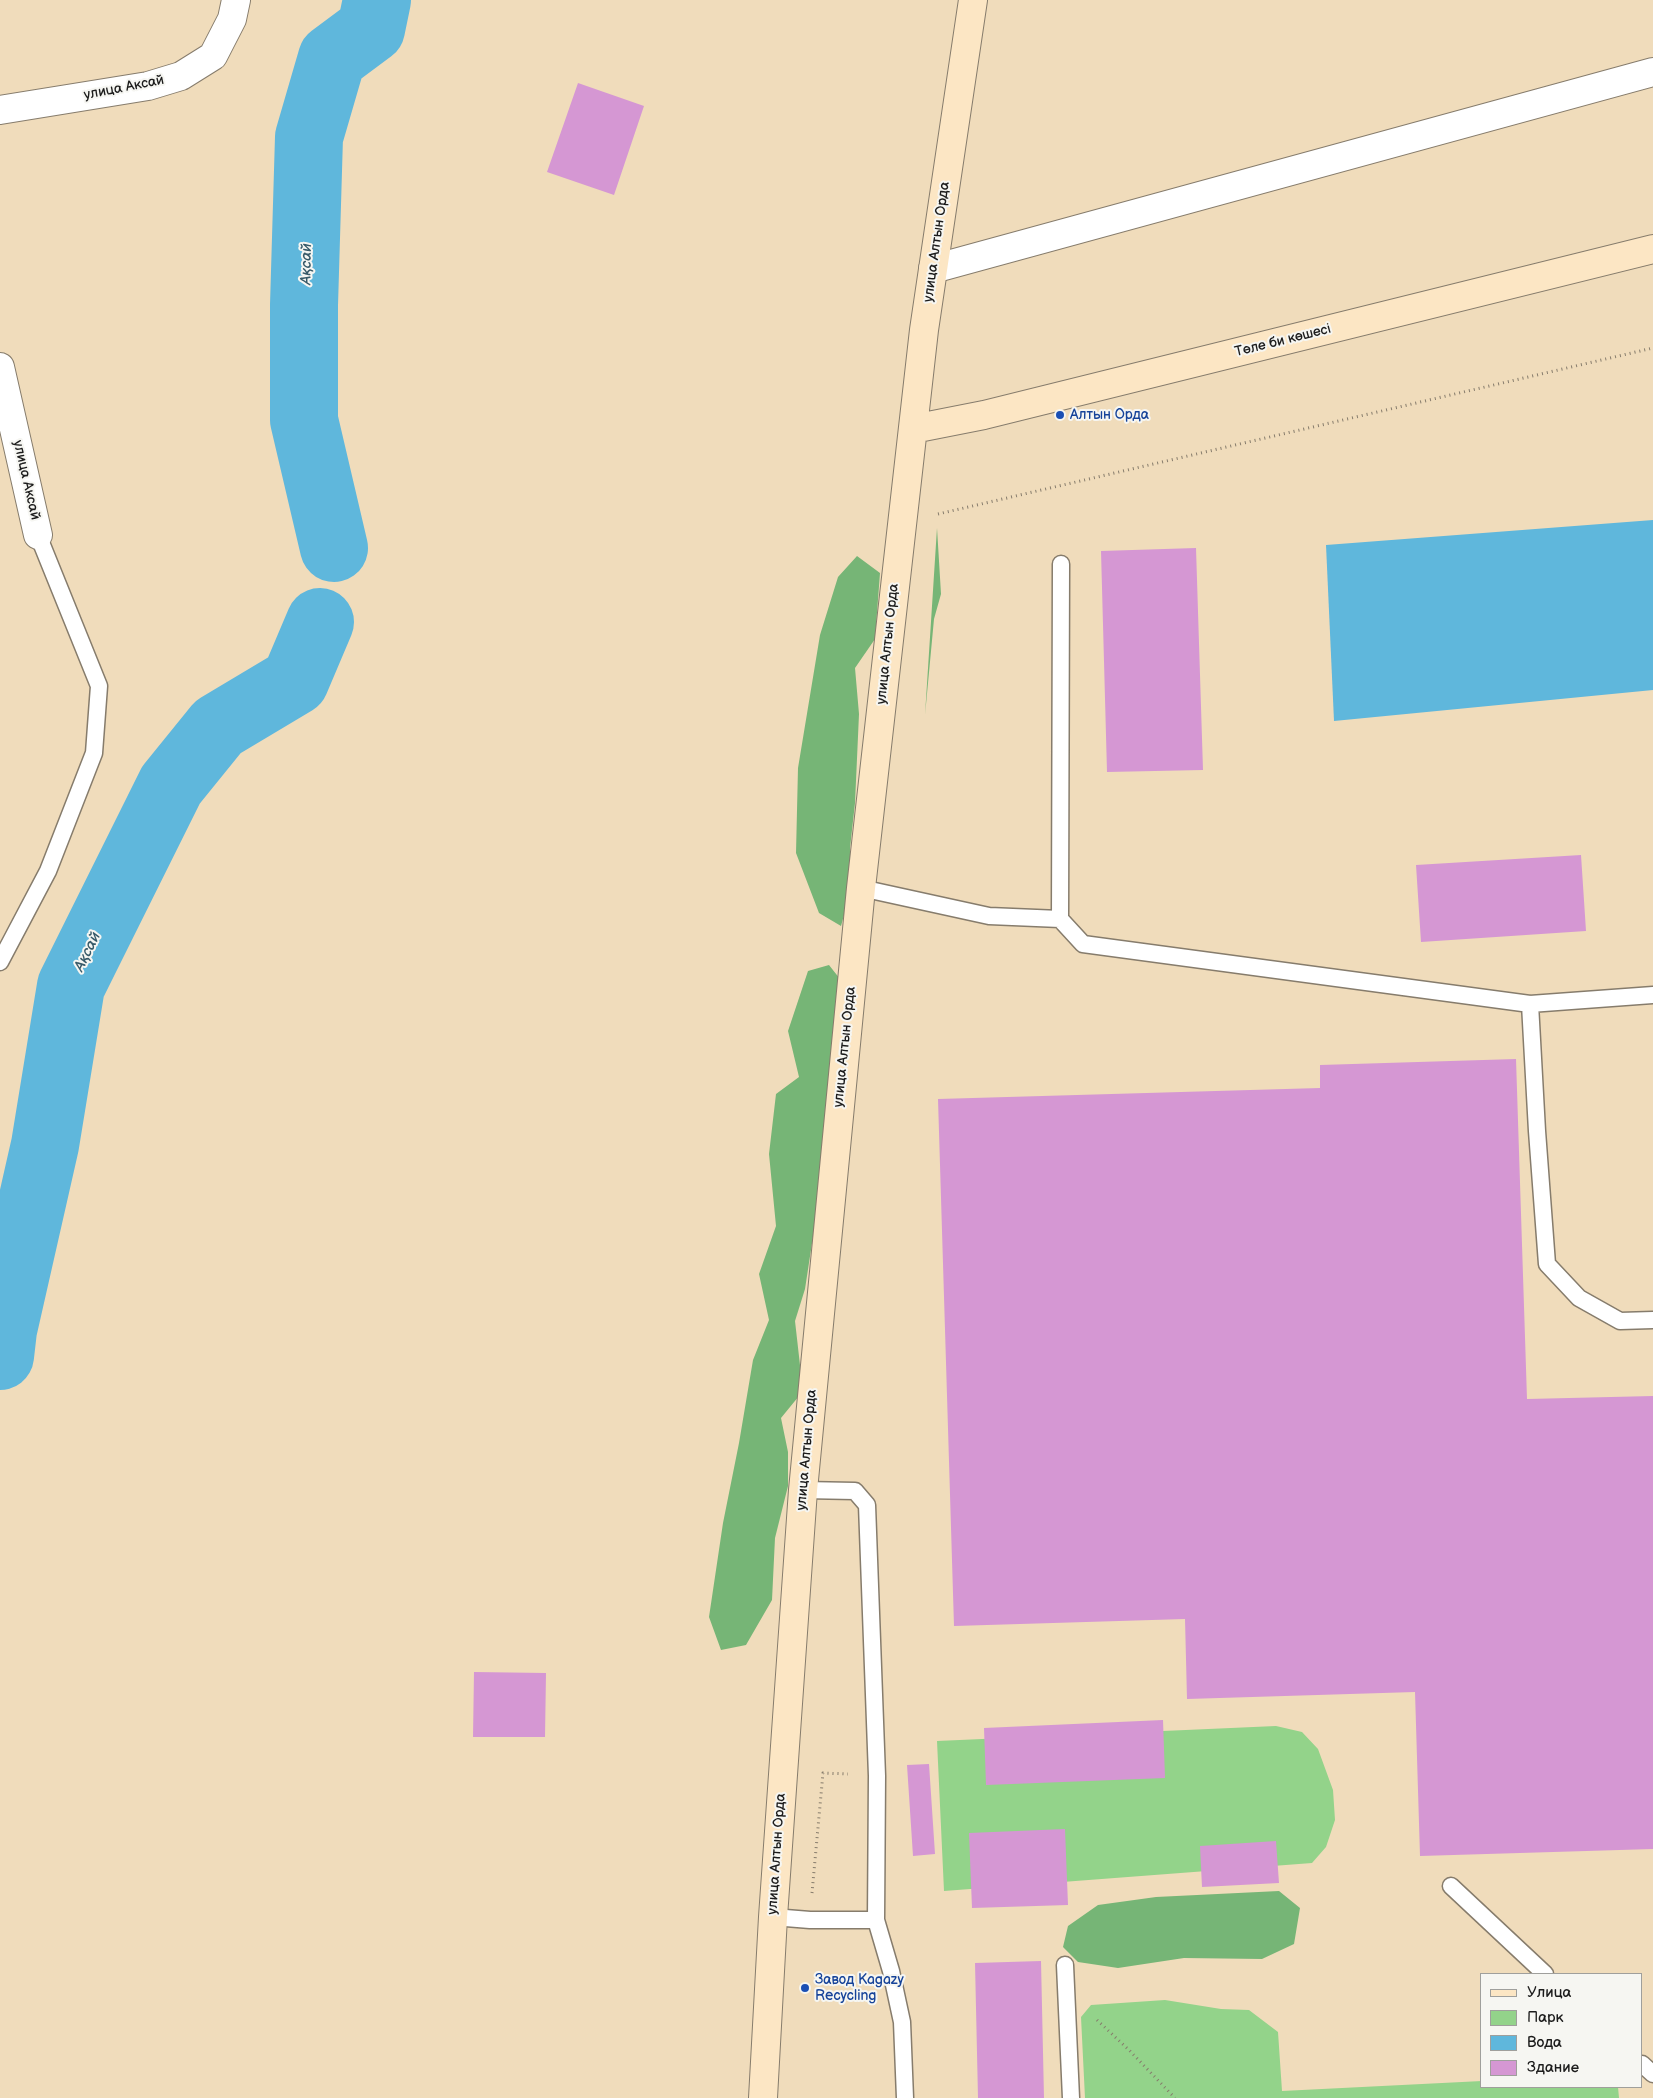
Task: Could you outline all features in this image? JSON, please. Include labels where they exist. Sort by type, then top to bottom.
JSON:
[{"type":"main road","name":"улица Алтын Орда","points":[[763,2098],[773,1917],[803,1490],[861,888],[924,330],[973,0]]},
{"type":"main road","name":"Төле би көшесі","points":[[913,428],[984,415],[1653,249]]},
{"type":"street","name":"улица Аксай","points":[[0,110],[148,86],[180,76],[213,56],[232,19],[236,0]]},
{"type":"street","points":[[933,269],[1653,72]]},
{"type":"street","name":"улица Аксай","points":[[0,367],[38,535]]},
{"type":"lane","points":[[0,962],[48,872],[94,753],[99,686],[38,535]]},
{"type":"lane","points":[[1061,564],[1060,919],[1083,944],[1530,1004],[1653,996]]},
{"type":"lane","points":[[861,888],[989,916],[1060,919]]},
{"type":"lane","points":[[1530,1004],[1547,1264],[1579,1298],[1620,1321],[1653,1320]]},
{"type":"lane","points":[[803,1490],[855,1491],[867,1504],[877,1776],[876,1920],[891,1971],[902,2022],[905,2098]]},
{"type":"lane","points":[[1451,1886],[1544,1973]]},
{"type":"lane","points":[[773,1917],[810,1920],[876,1920]]},
{"type":"lane","points":[[1065,1965],[1071,2098]]},
{"type":"lane","points":[[1643,2065],[1653,2074]]},
{"type":"path","points":[[902,522],[1653,348]]},
{"type":"path","points":[[1067,1993],[1129,2050],[1175,2098]]},
{"type":"green space","points":[[937,528],[941,594],[934,619],[925,715]]},
{"type":"green space","points":[[857,556],[880,573],[875,639],[855,668],[859,714],[855,803],[850,848],[850,894],[841,926],[819,913],[796,853],[798,768],[820,635],[838,577]]},
{"type":"green space","points":[[829,965],[840,979],[816,1217],[805,1289],[795,1321],[801,1374],[799,1396],[781,1418],[788,1452],[788,1486],[775,1538],[772,1600],[746,1645],[721,1650],[709,1617],[723,1523],[753,1360],[769,1320],[759,1274],[776,1226],[769,1154],[776,1094],[799,1077],[788,1031],[808,971]]},
{"type":"green space","points":[[1276,1726],[1302,1732],[1318,1749],[1333,1790],[1335,1820],[1326,1847],[1312,1863],[944,1891],[937,1741]]},
{"type":"green space","points":[[1279,1891],[1300,1908],[1294,1944],[1262,1959],[1184,1958],[1118,1968],[1078,1962],[1063,1947],[1068,1926],[1098,1905],[1156,1897]]},
{"type":"green space","points":[[1165,2000],[1221,2009],[1249,2010],[1278,2032],[1282,2091],[1480,2081],[1480,2088],[1618,2088],[1619,2098],[1085,2098],[1081,2017],[1091,2005]]},
{"type":"water","points":[[1653,520],[1653,690],[1334,721],[1326,545]]},
{"type":"building","points":[[578,83],[644,106],[614,195],[547,172]]},
{"type":"building","points":[[1196,548],[1203,770],[1107,772],[1101,551]]},
{"type":"building","points":[[1581,855],[1586,931],[1421,942],[1416,865]]},
{"type":"building","points":[[1516,1059],[1527,1399],[1653,1396],[1653,1849],[1420,1856],[1415,1692],[1187,1699],[1185,1619],[954,1626],[938,1099],[1320,1088],[1320,1065]]},
{"type":"building","points":[[474,1672],[546,1673],[545,1737],[473,1737]]},
{"type":"building","points":[[1163,1720],[1165,1778],[986,1785],[984,1728]]},
{"type":"building","points":[[929,1764],[935,1854],[913,1856],[907,1765]]},
{"type":"building","points":[[1065,1829],[1068,1905],[972,1908],[969,1833]]},
{"type":"building","points":[[1276,1841],[1279,1883],[1202,1887],[1200,1846]]},
{"type":"building","points":[[1041,1961],[1044,2098],[978,2098],[975,1963]]},
{"type":"waterway","name":"Ақсай","points":[[334,548],[304,420],[304,305],[309,137],[332,58],[371,29],[377,0]]},
{"type":"waterway","name":"Ақсай","points":[[0,1356],[3,1330],[45,1145],[71,986],[171,785],[218,727],[295,681],[320,622]]},
{"type":"place","name":"Алтын Орда","points":[[1060,415]]},
{"type":"place","name":"Завод Kagazy Recycling","points":[[805,1988]]}]
